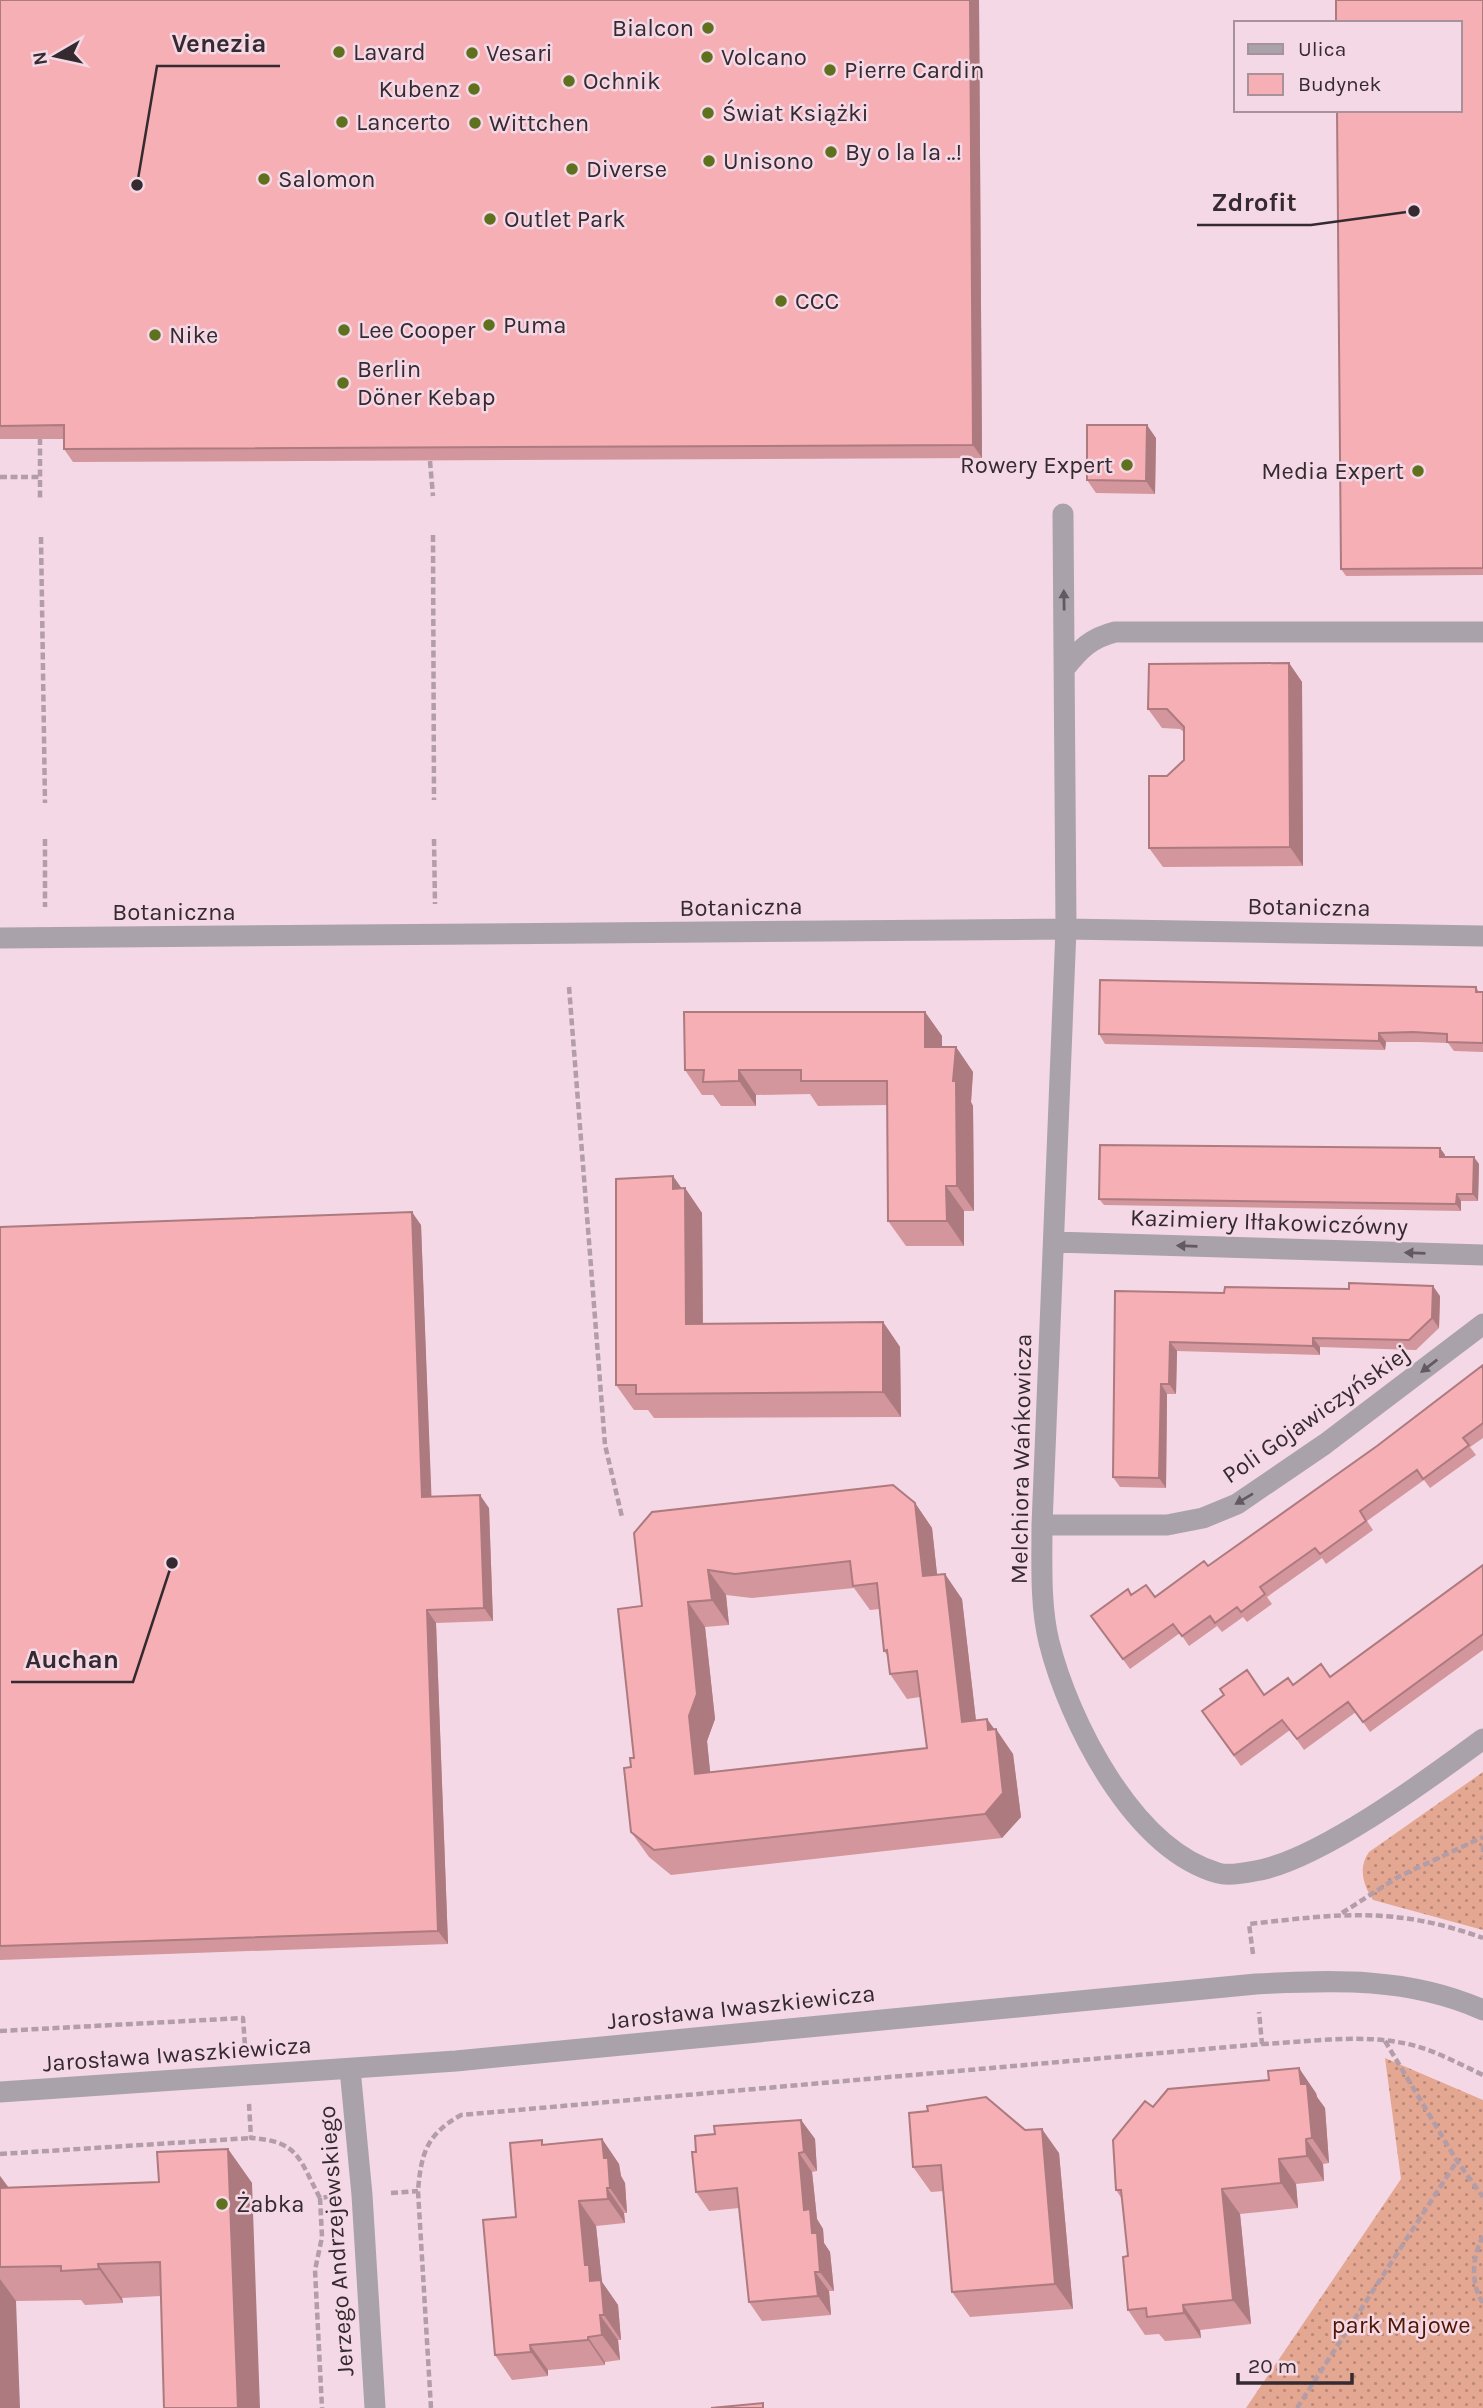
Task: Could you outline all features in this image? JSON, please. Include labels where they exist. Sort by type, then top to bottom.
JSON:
[{"type":"street","name":"Melchiora Wańkowicza","points":[[1063,514],[1066,929],[1042,1525],[1042,1582],[1048,1639],[1063,1689],[1121,1795],[1154,1835],[1188,1860],[1220,1874],[1255,1871],[1290,1863],[1368,1817],[1483,1739]]},
{"type":"street","points":[[1065,668],[1081,647],[1097,636],[1115,632],[1483,632]]},
{"type":"street","name":"Botaniczna","points":[[0,939],[1066,929],[1483,936]]},
{"type":"street","name":"Kazimiery Iłłakowiczówny","points":[[1054,1242],[1483,1255]]},
{"type":"street","name":"Poli Gojawiczyńskiej","points":[[1042,1525],[1167,1525],[1203,1518],[1237,1504],[1336,1436],[1483,1324]]},
{"type":"street","name":"Jarosława Iwaszkiewicza","points":[[0,2092],[350,2069],[1308,1981],[1397,1983],[1427,1989],[1483,2010]]},
{"type":"street","name":"Jerzego Andrzejewskiego","points":[[350,2069],[362,2195],[375,2408]]},
{"type":"path","points":[[40,439],[40,499]]},
{"type":"path","points":[[430,461],[433,496]]},
{"type":"path","points":[[0,477],[40,477]]},
{"type":"path","points":[[433,536],[434,800]]},
{"type":"path","points":[[41,537],[45,803]]},
{"type":"path","points":[[45,839],[45,911]]},
{"type":"path","points":[[434,839],[435,909]]},
{"type":"path","points":[[569,987],[605,1445],[622,1517]]},
{"type":"path","points":[[1341,1913],[1398,1877],[1483,1837]]},
{"type":"path","points":[[1483,1845],[1483,1857]]},
{"type":"path","points":[[1253,1957],[1249,1924],[1341,1913],[1375,1913],[1421,1920],[1483,1938]]},
{"type":"path","points":[[1259,2011],[1262,2044]]},
{"type":"path","points":[[0,2031],[243,2018],[246,2057]]},
{"type":"path","points":[[1385,2041],[1457,2161],[1483,2197]]},
{"type":"path","points":[[431,2408],[418,2191],[421,2159],[439,2127],[461,2115],[1262,2044],[1385,2041],[1428,2050],[1483,2075]]},
{"type":"path","points":[[248,2097],[251,2138]]},
{"type":"path","points":[[0,2154],[251,2138],[276,2139],[295,2151],[320,2197],[322,2237],[315,2270],[322,2408]]},
{"type":"path","points":[[1297,2408],[1457,2161]]},
{"type":"path","points":[[383,2193],[418,2191]]},
{"type":"path","points":[[320,2197],[346,2196]]},
{"type":"path","points":[[1483,2236],[1474,2261],[1474,2278],[1483,2303]]},
{"type":"path","points":[[1474,2278],[1483,2281]]},
{"type":"green space","points":[[1483,1772],[1483,1930],[1373,1900],[1363,1876],[1369,1852]]},
{"type":"green space","name":"park Majowe","points":[[1385,2058],[1483,2100],[1483,2408],[1246,2408],[1401,2179]]},
{"type":"building","name":"Outlet Park","points":[[0,0],[970,0],[973,445],[64,449],[64,425],[0,426]]},
{"type":"building","points":[[1336,0],[1483,0],[1483,568],[1341,569],[1337,112],[1462,112],[1462,21],[1336,21]]},
{"type":"building","points":[[1087,425],[1147,425],[1146,481],[1087,480]]},
{"type":"building","points":[[1289,663],[1290,847],[1149,848],[1149,776],[1167,776],[1184,760],[1184,727],[1167,709],[1148,709],[1149,664]]},
{"type":"building","points":[[1100,980],[1476,987],[1476,992],[1483,992],[1483,1043],[1447,1042],[1447,1034],[1413,1032],[1379,1033],[1379,1041],[1099,1034]]},
{"type":"building","points":[[684,1012],[925,1012],[925,1047],[956,1047],[953,1081],[956,1081],[957,1186],[946,1186],[947,1221],[888,1221],[887,1081],[801,1081],[801,1070],[739,1070],[739,1081],[703,1082],[704,1070],[685,1070]]},
{"type":"building","points":[[1100,1145],[1440,1148],[1440,1157],[1474,1157],[1473,1194],[1457,1194],[1456,1204],[1099,1199]]},
{"type":"building","points":[[673,1176],[673,1189],[685,1188],[686,1324],[883,1322],[883,1392],[636,1394],[636,1385],[616,1385],[616,1179]]},
{"type":"building","points":[[412,1212],[422,1497],[480,1495],[484,1608],[427,1610],[438,1931],[0,1946],[0,1227]]},
{"type":"building","points":[[1349,1283],[1433,1286],[1432,1318],[1409,1340],[1313,1338],[1313,1346],[1170,1342],[1169,1384],[1161,1384],[1159,1478],[1113,1477],[1115,1291],[1224,1293],[1225,1287],[1349,1289]]},
{"type":"building","points":[[1483,1365],[1483,1423],[1463,1438],[1469,1445],[1423,1479],[1417,1470],[1360,1511],[1366,1521],[1320,1554],[1315,1548],[1260,1587],[1265,1594],[1241,1612],[1237,1607],[1215,1623],[1210,1616],[1182,1636],[1173,1624],[1123,1659],[1091,1616],[1128,1589],[1131,1595],[1146,1585],[1155,1597],[1204,1561],[1208,1566],[1377,1446]]},
{"type":"building","points":[[893,1485],[915,1503],[923,1576],[945,1574],[962,1722],[987,1719],[988,1730],[996,1729],[1003,1793],[985,1814],[654,1850],[631,1832],[624,1768],[631,1767],[630,1758],[634,1758],[618,1609],[642,1606],[634,1533],[652,1512]],"holes":[[[850,1561],[853,1586],[877,1583],[884,1651],[887,1650],[890,1674],[917,1671],[927,1748],[695,1774],[689,1716],[697,1694],[688,1602],[712,1600],[708,1570],[735,1574]]]},
{"type":"building","points":[[1483,1565],[1483,1634],[1363,1722],[1348,1702],[1297,1739],[1282,1720],[1234,1755],[1202,1711],[1224,1695],[1220,1689],[1247,1670],[1264,1695],[1288,1678],[1293,1685],[1321,1664],[1330,1677]]},
{"type":"building","points":[[1299,2068],[1301,2084],[1307,2084],[1312,2138],[1306,2139],[1307,2156],[1279,2159],[1281,2183],[1222,2189],[1233,2300],[1183,2305],[1184,2313],[1147,2317],[1146,2308],[1128,2310],[1123,2257],[1128,2256],[1121,2190],[1116,2190],[1113,2140],[1145,2101],[1153,2107],[1168,2089],[1269,2080],[1268,2071]]},
{"type":"building","points":[[986,2097],[1025,2130],[1042,2129],[1055,2284],[952,2292],[941,2165],[913,2167],[909,2113],[928,2111],[927,2106]]},
{"type":"building","points":[[801,2120],[804,2152],[799,2153],[804,2210],[810,2209],[812,2233],[817,2233],[820,2272],[815,2272],[818,2296],[749,2302],[737,2188],[696,2192],[692,2152],[696,2152],[695,2136],[715,2134],[714,2126]]},
{"type":"building","points":[[602,2139],[604,2158],[608,2158],[608,2199],[579,2201],[585,2265],[589,2265],[590,2281],[601,2280],[604,2315],[600,2315],[602,2335],[588,2337],[588,2340],[530,2345],[531,2352],[495,2355],[483,2220],[516,2217],[510,2143],[542,2140],[542,2145]]},
{"type":"building","points":[[228,2149],[238,2408],[164,2408],[160,2262],[98,2264],[99,2269],[61,2271],[61,2266],[0,2267],[0,2188],[159,2182],[157,2152]]},
{"type":"building","points":[[763,2403],[763,2408],[711,2408]]},
{"type":"place","name":"Bialcon","points":[[708,28]]},
{"type":"place","name":"Lavard","points":[[339,52]]},
{"type":"place","name":"Vesari","points":[[472,53]]},
{"type":"place","name":"Volcano","points":[[707,57]]},
{"type":"place","name":"Pierre Cardin","points":[[830,70]]},
{"type":"place","name":"Ochnik","points":[[569,81]]},
{"type":"place","name":"Kubenz","points":[[474,89]]},
{"type":"place","name":"Świat Książki","points":[[708,113]]},
{"type":"place","name":"Lancerto","points":[[342,122]]},
{"type":"place","name":"Wittchen","points":[[475,123]]},
{"type":"place","name":"By o la la ..!","points":[[831,152]]},
{"type":"place","name":"Unisono","points":[[709,161]]},
{"type":"place","name":"Diverse","points":[[572,169]]},
{"type":"place","name":"Salomon","points":[[264,179]]},
{"type":"place","name":"Venezia","points":[[137,185]]},
{"type":"place","name":"Zdrofit","points":[[1414,211]]},
{"type":"place","name":"Outlet Park","points":[[490,219]]},
{"type":"place","name":"CCC","points":[[781,301]]},
{"type":"place","name":"Puma","points":[[489,325]]},
{"type":"place","name":"Lee Cooper","points":[[344,330]]},
{"type":"place","name":"Nike","points":[[155,335]]},
{"type":"place","name":"Berlin Döner Kebap","points":[[343,383]]},
{"type":"place","name":"Rowery Expert","points":[[1127,465]]},
{"type":"place","name":"Media Expert","points":[[1418,471]]},
{"type":"place","name":"Auchan","points":[[172,1563]]},
{"type":"place","name":"Żabka","points":[[222,2204]]}]
